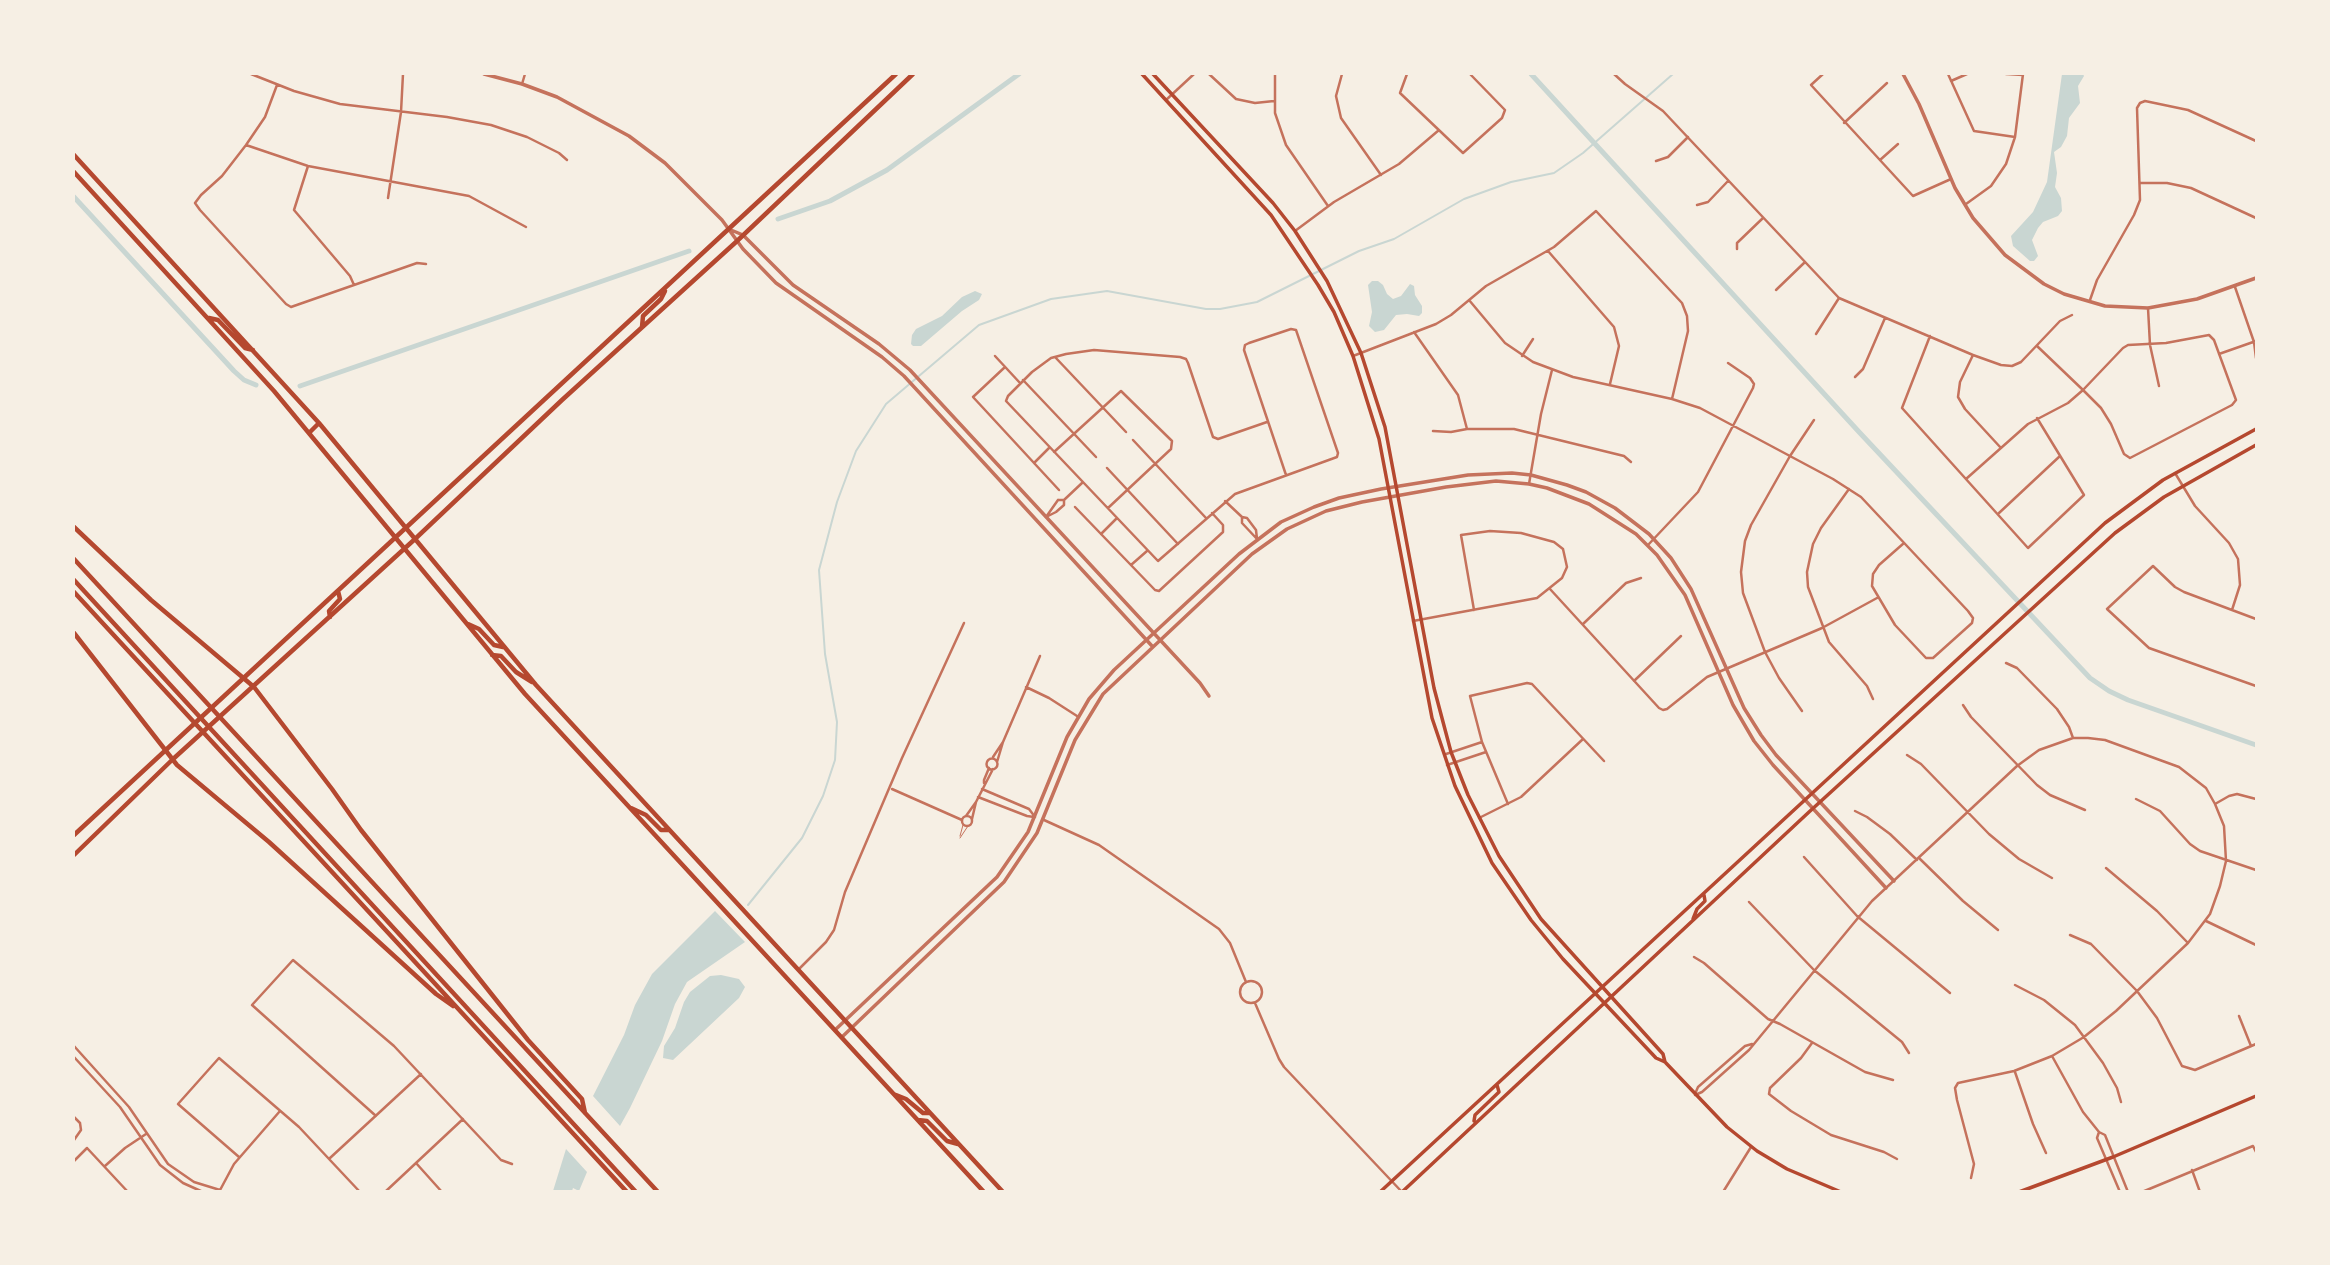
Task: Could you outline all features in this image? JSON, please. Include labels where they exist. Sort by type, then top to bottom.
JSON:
[{"type":"main road","points":[[74,835],[896,74]]},
{"type":"main road","points":[[74,855],[172,760],[330,618],[913,74]]},
{"type":"main road","points":[[1142,74],[1262,203],[1305,262],[1334,312],[1353,356],[1379,439],[1393,492],[1434,688],[1451,752],[1479,818],[1516,884],[1547,927],[1663,1054],[1665,1062]]},
{"type":"main road","points":[[1153,74],[1248,174],[1295,230],[1327,281],[1361,353],[1385,427],[1413,621],[1429,704],[1447,765],[1482,845],[1509,890],[1550,944],[1604,1003],[1727,1127],[1751,1147],[1787,1170],[1829,1190],[1839,1191]]},
{"type":"main road","points":[[74,155],[319,423],[536,685],[1003,1192]]},
{"type":"main road","points":[[74,172],[309,433],[491,655],[984,1192]]},
{"type":"main road","points":[[642,327],[643,316],[662,299],[667,287]]},
{"type":"main road","points":[[208,318],[218,320],[245,348],[254,351]]},
{"type":"main road","points":[[309,433],[319,423]]},
{"type":"main road","points":[[1380,1192],[2111,517],[2175,473],[2256,429]]},
{"type":"main road","points":[[1402,1192],[1819,802],[2129,521],[2182,486],[2256,445]]},
{"type":"main road","points":[[74,527],[159,606],[254,687],[369,840],[528,1040],[582,1099],[585,1114]]},
{"type":"main road","points":[[74,559],[658,1192]]},
{"type":"main road","points":[[74,580],[636,1192]]},
{"type":"main road","points":[[330,618],[329,611],[340,599],[338,591]]},
{"type":"main road","points":[[74,592],[626,1192]]},
{"type":"main road","points":[[464,622],[479,629],[494,645],[503,647]]},
{"type":"main road","points":[[74,633],[172,760],[312,880],[436,994],[462,1013]]},
{"type":"main road","points":[[491,655],[501,656],[516,672],[536,685]]},
{"type":"main road","points":[[627,806],[646,815],[661,830],[670,830]]},
{"type":"main road","points":[[1509,890],[1516,884]]},
{"type":"main road","points":[[1693,920],[1697,909],[1705,901],[1704,895]]},
{"type":"main road","points":[[1474,1123],[1475,1115],[1499,1092],[1497,1085]]},
{"type":"main road","points":[[894,1094],[906,1099],[923,1113],[931,1113]]},
{"type":"main road","points":[[2019,1192],[2113,1157],[2256,1096]]},
{"type":"main road","points":[[918,1120],[927,1121],[947,1141],[959,1144]]},
{"type":"street","points":[[251,74],[277,85],[341,104],[458,118],[491,125],[527,137],[567,160]]},
{"type":"street","points":[[388,198],[401,112],[403,74]]},
{"type":"street","points":[[484,74],[522,83],[557,97],[629,136],[676,173],[729,229],[736,242],[766,274],[788,293],[882,357],[904,376],[1153,646]]},
{"type":"street","points":[[513,81],[515,74]]},
{"type":"street","points":[[522,83],[525,74]]},
{"type":"street","points":[[1166,100],[1194,74]]},
{"type":"street","points":[[1209,74],[1236,99],[1255,103],[1274,101]]},
{"type":"street","points":[[1275,74],[1274,101],[1286,145],[1328,206]]},
{"type":"street","points":[[1342,74],[1336,96],[1341,118],[1381,175]]},
{"type":"street","points":[[1407,74],[1400,93],[1463,153],[1502,118],[1505,110],[1470,74]]},
{"type":"street","points":[[1615,74],[1663,111],[1839,298],[1973,355],[2012,366],[2021,362],[2060,321],[2072,316]]},
{"type":"street","points":[[1823,74],[1811,85],[1913,196],[1951,179]]},
{"type":"street","points":[[1903,74],[1964,205],[1987,237],[2021,269],[2044,285],[2090,302],[2121,308],[2147,308],[2180,304],[2256,278]]},
{"type":"street","points":[[1948,74],[1974,131],[2015,137]]},
{"type":"street","points":[[1951,80],[1967,74]]},
{"type":"street","points":[[1964,205],[1985,192],[1999,176],[2009,158],[2015,137],[2023,74],[2006,74]]},
{"type":"street","points":[[1844,123],[1887,83]]},
{"type":"street","points":[[277,85],[265,117],[246,145],[222,176],[195,203],[291,307],[417,263],[426,264]]},
{"type":"street","points":[[2090,302],[2097,280],[2140,200],[2139,104],[2145,101],[2188,110],[2256,141]]},
{"type":"street","points":[[1295,230],[1328,206],[1399,164],[1439,130]]},
{"type":"street","points":[[1656,161],[1668,156],[1688,136]]},
{"type":"street","points":[[1879,160],[1898,144]]},
{"type":"street","points":[[246,145],[308,166],[469,196],[526,227]]},
{"type":"street","points":[[308,166],[294,210],[350,276],[354,285]]},
{"type":"street","points":[[1697,205],[1708,202],[1728,181]]},
{"type":"street","points":[[2140,183],[2167,183],[2191,188],[2256,218]]},
{"type":"street","points":[[1353,356],[1451,315],[1486,286],[1548,251],[1596,211],[1682,303],[1687,316],[1688,331],[1672,399]]},
{"type":"street","points":[[1737,249],[1737,243],[1763,218]]},
{"type":"street","points":[[729,229],[743,235],[785,279],[879,344],[910,370],[1200,683],[1209,696]]},
{"type":"street","points":[[1548,251],[1614,327],[1619,346],[1610,384]]},
{"type":"street","points":[[1776,290],[1804,262]]},
{"type":"street","points":[[2235,287],[2256,343],[2256,358]]},
{"type":"street","points":[[1816,334],[1839,298]]},
{"type":"street","points":[[1468,300],[1492,330],[1522,356],[1552,370],[1700,408],[1861,497],[1904,543],[1973,618],[1963,632],[1936,657],[1930,659],[1895,625],[1871,586],[1873,574],[1879,565],[1904,543]]},
{"type":"street","points":[[2147,308],[2150,345],[2159,386]]},
{"type":"street","points":[[1855,377],[1863,369],[1885,318]]},
{"type":"street","points":[[1268,422],[1218,439],[1213,438],[1186,359],[1094,351],[1055,357],[1022,382],[1007,396],[1006,401],[1158,561],[1225,501],[1246,489],[1338,457],[1296,330],[1291,329],[1245,345],[1244,350],[1286,475]]},
{"type":"street","points":[[1414,332],[1458,395],[1467,429]]},
{"type":"street","points":[[1966,479],[2037,418],[2068,403],[2083,390],[2126,346],[2150,345],[2207,335],[2214,340],[2235,400],[2232,405],[2133,458],[2127,457],[2109,420],[2083,390],[2037,346]]},
{"type":"street","points":[[1930,336],[1902,408],[2028,548],[2084,495],[2037,418]]},
{"type":"street","points":[[1522,356],[1533,339]]},
{"type":"street","points":[[2219,354],[2256,343]]},
{"type":"street","points":[[1973,355],[1960,382],[1958,397],[1965,409],[2001,448]]},
{"type":"street","points":[[995,356],[1096,457]]},
{"type":"street","points":[[1055,357],[1126,432]]},
{"type":"street","points":[[1648,545],[1698,492],[1754,384],[1750,378],[1728,363]]},
{"type":"street","points":[[1005,367],[973,397],[1059,490]]},
{"type":"street","points":[[1530,484],[1546,389],[1552,370]]},
{"type":"street","points":[[1054,452],[1121,391],[1172,441],[1173,446],[1156,464],[1107,509]]},
{"type":"street","points":[[1802,711],[1765,652],[1743,593],[1742,558],[1751,525],[1814,420]]},
{"type":"street","points":[[1433,431],[1499,427],[1538,433],[1624,456],[1630,462]]},
{"type":"street","points":[[1133,440],[1206,518]]},
{"type":"street","points":[[1034,463],[1049,448]]},
{"type":"street","points":[[1998,514],[2060,456]]},
{"type":"street","points":[[1107,468],[1178,544]]},
{"type":"street","points":[[842,1037],[992,896],[1023,857],[1044,820],[1070,752],[1092,711],[1113,684],[1262,545],[1287,529],[1326,511],[1393,492],[1480,473],[1531,475],[1576,488],[1623,513],[1654,540],[1671,558],[1691,589],[1744,708],[1761,735],[1819,802],[1894,881]]},
{"type":"street","points":[[2175,473],[2195,506],[2228,542],[2238,559],[2240,585],[2232,610]]},
{"type":"street","points":[[835,1030],[996,877],[1016,852],[1035,817],[1077,716],[1108,676],[1257,539],[1281,522],[1314,506],[1339,498],[1482,482],[1530,484],[1589,503],[1614,518],[1648,545],[1678,582],[1738,715],[1754,741],[1886,888]]},
{"type":"street","points":[[1046,517],[1056,512],[1064,500],[1083,483]]},
{"type":"street","points":[[1849,489],[1821,528],[1809,558],[1808,587],[1829,642],[1867,686],[1873,699]]},
{"type":"street","points":[[1040,523],[1059,500],[1064,500]]},
{"type":"street","points":[[1225,501],[1242,517],[1247,518],[1262,545]]},
{"type":"street","points":[[1075,507],[1155,590],[1159,591],[1224,529],[1212,513]]},
{"type":"street","points":[[1101,534],[1117,519]]},
{"type":"street","points":[[1413,621],[1421,619],[1474,610],[1537,598],[1562,578],[1567,567],[1563,549],[1554,542],[1521,533],[1490,531],[1461,535],[1474,610]]},
{"type":"street","points":[[1131,566],[1147,551]]},
{"type":"street","points":[[2256,619],[2184,592],[2153,566],[2107,609],[2149,648],[2256,686]]},
{"type":"street","points":[[1583,624],[1626,583],[1641,578]]},
{"type":"street","points":[[1550,589],[1659,708],[1667,709],[1694,685],[1726,667],[1822,628],[1877,598]]},
{"type":"street","points":[[799,970],[834,930],[845,892],[964,623]]},
{"type":"street","points":[[1634,681],[1681,636]]},
{"type":"street","points":[[891,788],[968,826],[971,824],[984,780],[991,768],[997,766],[1003,742],[1040,656]]},
{"type":"street","points":[[2006,663],[2017,668],[2057,709],[2073,738]]},
{"type":"street","points":[[1508,804],[1482,742],[1470,696],[1532,684],[1604,761]]},
{"type":"street","points":[[1026,687],[1077,716]]},
{"type":"street","points":[[1963,705],[1970,717],[2017,766],[2050,795],[2085,810]]},
{"type":"street","points":[[1695,1095],[1702,1092],[1749,1050],[1857,916],[2017,766],[2039,750],[2073,738],[2105,740],[2179,767],[2206,788],[2216,804],[2224,826],[2226,861],[2215,903],[2206,921],[2188,943],[2084,1037],[2052,1056],[2014,1070],[1958,1083],[1955,1088],[1956,1100],[1974,1164],[1971,1178]]},
{"type":"street","points":[[1479,818],[1521,797],[1583,739]]},
{"type":"street","points":[[991,768],[987,763],[1003,742]]},
{"type":"street","points":[[1443,754],[1482,742]]},
{"type":"street","points":[[1447,765],[1486,752]]},
{"type":"street","points":[[1907,755],[1921,764],[2004,848],[2052,878]]},
{"type":"street","points":[[992,758],[997,762]]},
{"type":"street","points":[[982,789],[1029,809],[1035,817]]},
{"type":"street","points":[[2216,804],[2237,794],[2256,799]]},
{"type":"street","points":[[978,797],[1044,820],[1099,845],[1219,929],[1230,943],[1246,982]]},
{"type":"street","points":[[2136,799],[2160,811],[2190,844],[2200,851],[2256,870]]},
{"type":"street","points":[[963,822],[976,802]]},
{"type":"street","points":[[1855,811],[1890,834],[1998,930]]},
{"type":"street","points":[[966,816],[972,819]]},
{"type":"street","points":[[1804,857],[1857,916],[1950,993]]},
{"type":"street","points":[[2106,868],[2157,911],[2188,943]]},
{"type":"street","points":[[1749,902],[1814,970],[1902,1042],[1909,1053]]},
{"type":"street","points":[[2206,921],[2256,945]]},
{"type":"street","points":[[2070,934],[2091,944],[2137,991],[2162,1026],[2182,1066],[2189,1070],[2217,1063],[2256,1044]]},
{"type":"street","points":[[1694,957],[1773,1021],[1866,1072],[1893,1080]]},
{"type":"street","points":[[376,1116],[252,1004],[293,960],[394,1046],[501,1160],[512,1164]]},
{"type":"street","points":[[1246,982],[1255,982],[1261,988],[1261,997],[1255,1003],[1246,1002],[1240,996],[1240,988],[1246,982]]},
{"type":"street","points":[[2015,985],[2064,1014],[2103,1063],[2117,1088],[2121,1102]]},
{"type":"street","points":[[1255,1003],[1284,1067],[1402,1192]]},
{"type":"street","points":[[2239,1016],[2251,1046]]},
{"type":"street","points":[[1812,1043],[1801,1058],[1770,1088],[1769,1094],[1831,1135],[1884,1152],[1897,1159]]},
{"type":"street","points":[[74,1046],[125,1103],[161,1156],[177,1172],[194,1182],[220,1191],[229,1170],[281,1111]]},
{"type":"street","points":[[2052,1056],[2074,1099],[2099,1132],[2105,1135],[2128,1192]]},
{"type":"street","points":[[74,1057],[120,1107],[157,1161],[188,1186],[204,1192]]},
{"type":"street","points":[[239,1157],[178,1104],[219,1058],[281,1111],[330,1158],[360,1192]]},
{"type":"street","points":[[2014,1070],[2046,1153]]},
{"type":"street","points":[[330,1158],[421,1074]]},
{"type":"street","points":[[74,1117],[81,1130],[74,1140]]},
{"type":"street","points":[[385,1192],[463,1119]]},
{"type":"street","points":[[2099,1132],[2097,1138],[2120,1192]]},
{"type":"street","points":[[104,1167],[146,1134]]},
{"type":"street","points":[[2143,1192],[2253,1146],[2256,1152]]},
{"type":"street","points":[[1723,1192],[1751,1147]]},
{"type":"street","points":[[74,1161],[87,1148],[128,1192]]},
{"type":"street","points":[[416,1163],[442,1192]]},
{"type":"street","points":[[2192,1170],[2200,1192]]},
{"type":"street","points":[[2117,1184],[2124,1181]]},
{"type":"lane","points":[[963,822],[960,838],[968,826]]},
{"type":"shaded area","points":[[2062,74],[2084,76],[2078,86],[2080,103],[2069,118],[2067,136],[2061,147],[2054,152],[2057,173],[2055,187],[2061,198],[2062,211],[2038,228],[2032,240],[2038,256],[2034,261],[2030,261],[2013,246],[2011,236],[2033,212],[2047,182]]},
{"type":"shaded area","points":[[1372,281],[1383,285],[1393,299],[1401,296],[1410,284],[1414,286],[1422,313],[1419,316],[1396,315],[1384,330],[1375,332],[1369,326],[1372,312],[1368,285]]},
{"type":"shaded area","points":[[975,291],[982,294],[979,300],[921,346],[911,344],[916,329],[942,316],[962,297]]},
{"type":"shaded area","points":[[715,911],[745,942],[687,982],[675,1004],[662,1041],[620,1126],[593,1096],[652,974]]},
{"type":"shaded area","points":[[721,975],[739,979],[745,987],[739,998],[673,1060],[663,1058],[664,1046],[675,1028],[690,992],[710,976]]},
{"type":"shaded area","points":[[566,1149],[587,1172],[579,1191],[573,1188],[572,1191],[553,1191]]},
{"type":"waterway","points":[[778,219],[830,201],[887,170],[1019,74]]},
{"type":"waterway","points":[[1531,74],[1860,433],[2090,678],[2128,700],[2256,745]]},
{"type":"waterway","points":[[748,905],[802,838],[823,796],[835,760],[837,722],[825,654],[819,570],[837,502],[856,451],[886,404],[979,325],[1051,299],[1107,291],[1206,309],[1257,302],[1359,251],[1394,239],[1464,199],[1511,182],[1554,173],[1583,153],[1673,74]]},
{"type":"waterway","points":[[74,197],[234,371],[244,380],[256,385]]},
{"type":"waterway","points":[[300,386],[689,251]]}]
